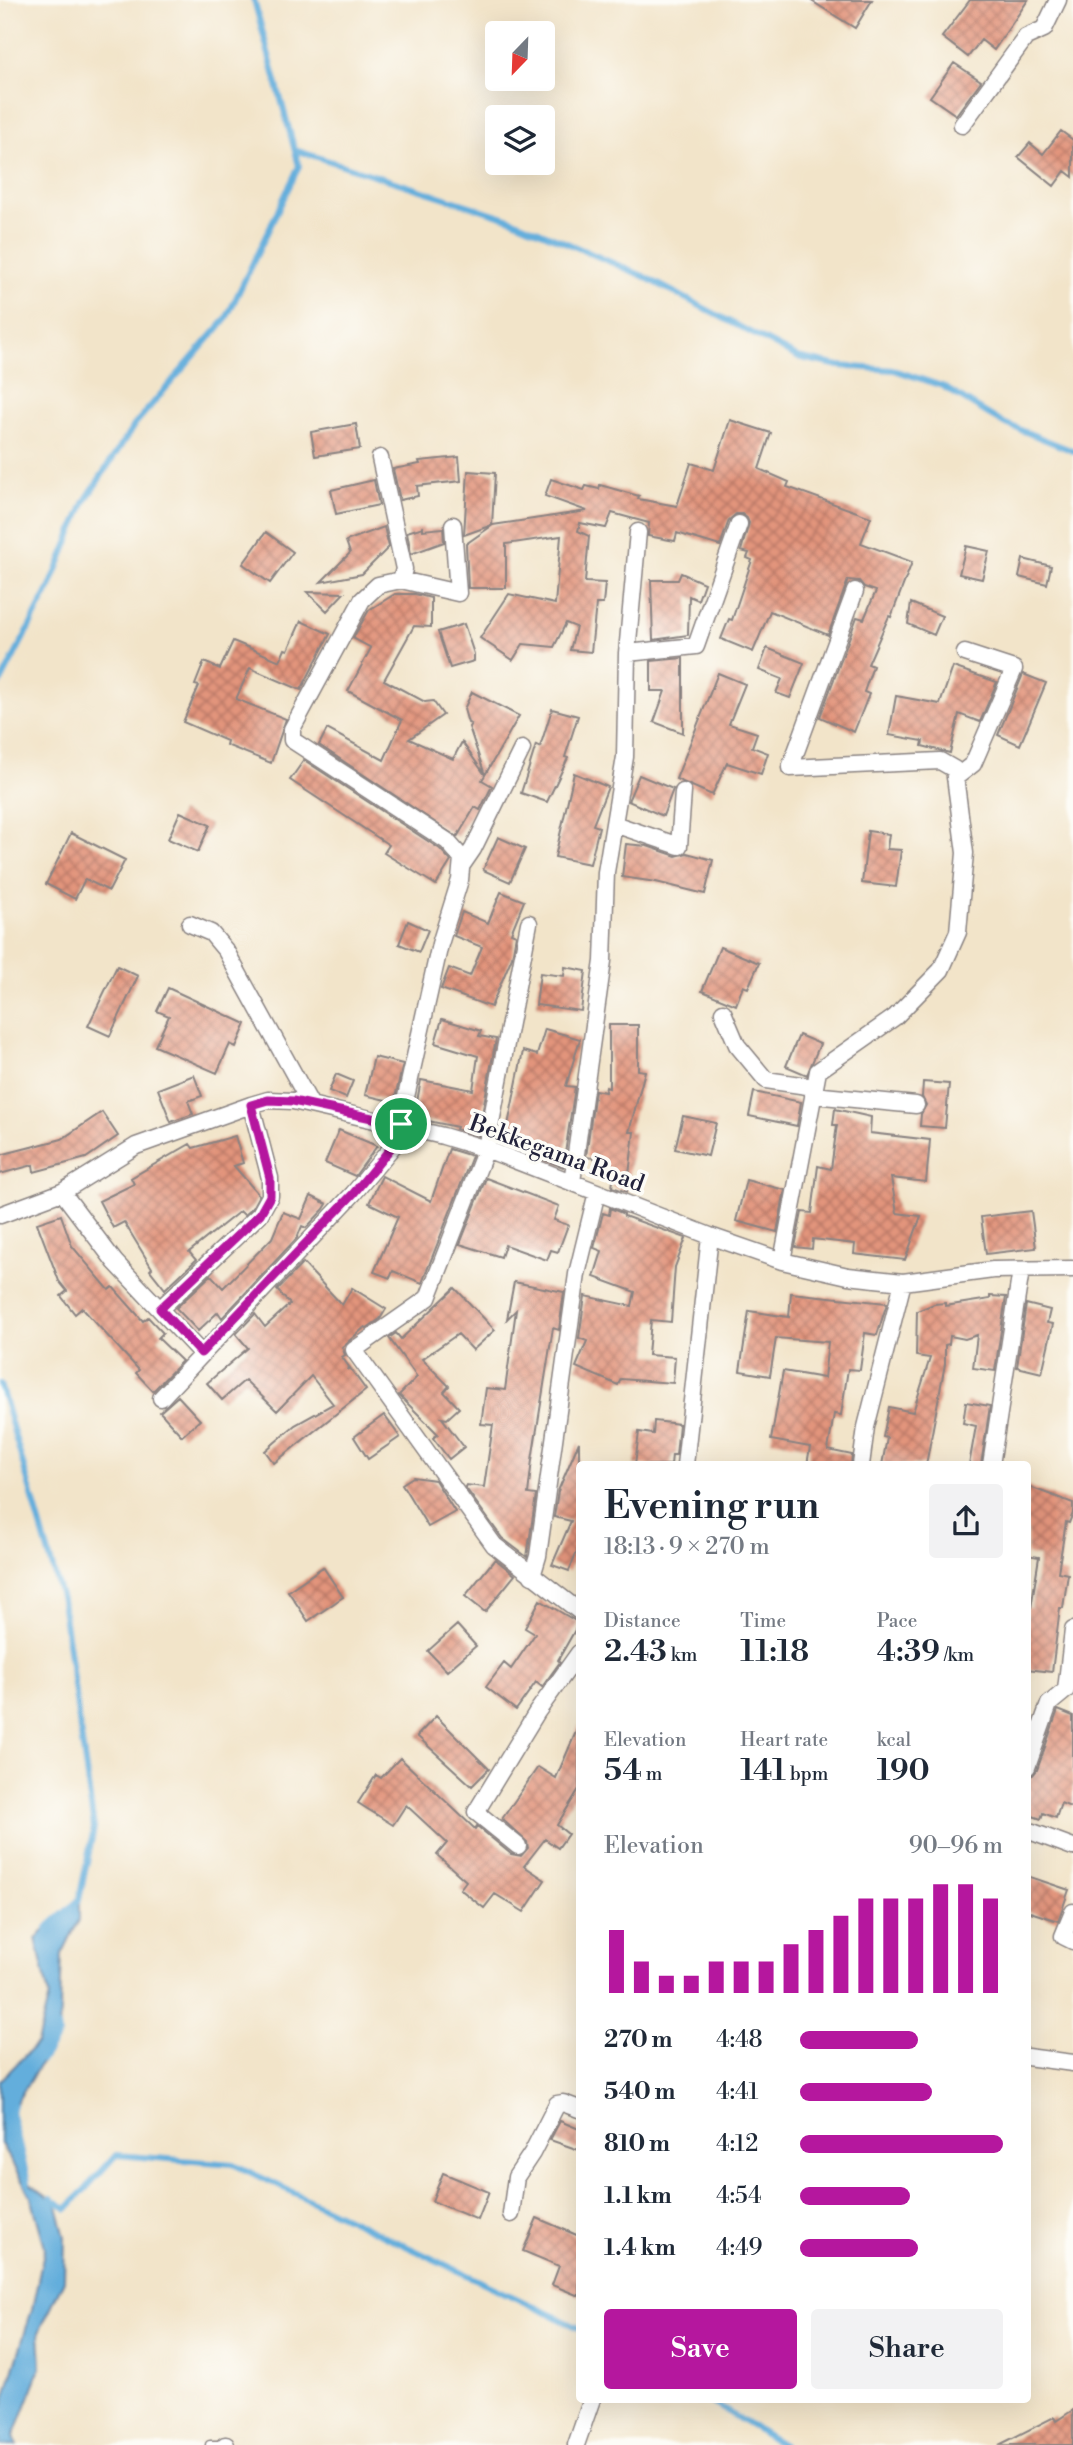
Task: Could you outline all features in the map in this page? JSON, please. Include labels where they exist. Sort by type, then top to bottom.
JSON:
[{"type":"street","points":[[962,125],[1026,37],[1044,29],[1058,0]]},
{"type":"street","points":[[380,458],[404,569],[401,580]]},
{"type":"street","points":[[627,653],[695,646],[739,524]]},
{"type":"street","points":[[160,1398],[353,1194],[405,1125],[440,944],[460,880],[462,858],[447,841],[292,740],[292,729],[362,600],[378,585],[401,580],[458,593],[453,525]]},
{"type":"street","points":[[572,1182],[603,961],[606,872],[625,757],[627,653],[638,532]]},
{"type":"street","points":[[782,1261],[818,1071],[895,1017],[941,970],[958,932],[965,853],[954,769],[940,761],[790,768],[855,591]]},
{"type":"street","points":[[956,778],[973,764],[1014,669],[965,653]]},
{"type":"street","points":[[462,865],[473,849],[522,749]]},
{"type":"street","points":[[614,824],[679,846],[683,792]]},
{"type":"street","points":[[529,923],[486,1149],[428,1298],[354,1350],[494,1545],[576,1609]]},
{"type":"street","points":[[190,924],[211,933],[226,951],[311,1105]]},
{"type":"street","points":[[723,1012],[737,1045],[766,1080],[814,1091],[916,1105]]},
{"type":"street","name":"Bekkegama Road","points":[[0,1214],[62,1192],[136,1146],[268,1100],[293,1101],[405,1125],[486,1149],[710,1236],[782,1261],[848,1276],[903,1282],[993,1270],[1073,1269]]},
{"type":"street","points":[[160,1309],[260,1214],[270,1196],[270,1178],[251,1105]]},
{"type":"street","points":[[62,1192],[115,1262],[201,1353]]},
{"type":"street","points":[[532,1576],[538,1556],[576,1274],[597,1192]]},
{"type":"street","points":[[685,1461],[710,1236]]},
{"type":"street","points":[[992,1461],[1021,1270]]},
{"type":"street","points":[[862,1461],[866,1427],[903,1282]]},
{"type":"street","points":[[1031,1755],[1049,1704],[1066,1690],[1073,1630]]},
{"type":"street","points":[[517,1846],[476,1812],[537,1712],[576,1657]]},
{"type":"street","points":[[1031,1831],[1073,1847]]},
{"type":"street","points":[[1073,1912],[1063,1936],[1073,1941]]},
{"type":"street","points":[[1031,2058],[1073,2063]]},
{"type":"street","points":[[511,2214],[516,2178],[557,2104],[563,2102],[576,2108]]},
{"type":"street","points":[[576,2445],[591,2403]]},
{"type":"lane","points":[[210,2445],[226,2445]]},
{"type":"water","points":[[79,1900],[79,1920],[62,1954],[59,2034],[11,2111],[26,2181],[56,2202],[65,2237],[64,2280],[39,2332],[41,2367],[14,2436],[17,2445],[0,2445],[0,2415],[32,2309],[45,2247],[31,2197],[0,2142],[0,2081],[37,2043],[49,1996],[36,1938]]},
{"type":"building","points":[[810,0],[872,0],[855,28]]},
{"type":"building","points":[[970,0],[1028,0],[994,50],[981,40],[968,57],[942,37]]},
{"type":"building","points":[[954,63],[981,81],[956,115],[930,97]]},
{"type":"building","points":[[1061,131],[1073,140],[1073,177],[1065,171],[1054,186],[1018,157],[1030,143],[1043,154]]},
{"type":"building","points":[[730,420],[771,433],[759,469],[789,482],[787,487],[871,517],[861,543],[912,562],[891,617],[889,616],[868,664],[873,666],[864,692],[869,694],[854,732],[820,717],[857,617],[864,619],[876,591],[864,587],[859,581],[848,580],[828,635],[770,611],[753,652],[721,639],[729,619],[732,620],[752,560],[747,558],[749,553],[741,551],[749,523],[742,514],[736,514],[729,520],[720,546],[677,533],[675,541],[648,536],[649,523],[612,513],[606,528],[580,523],[578,531],[589,536],[585,582],[605,583],[603,604],[596,604],[591,652],[570,650],[576,627],[566,623],[554,647],[523,644],[513,660],[480,638],[509,594],[555,604],[561,536],[506,544],[506,588],[468,588],[466,544],[493,525],[587,511],[545,496],[551,479],[584,490],[586,486],[599,489],[600,485],[639,496],[638,499],[677,506],[691,463],[714,470]]},
{"type":"building","points":[[356,424],[360,449],[315,456],[311,432]]},
{"type":"building","points":[[459,457],[461,481],[417,486],[418,496],[400,500],[393,469],[420,464],[419,461]]},
{"type":"building","points":[[468,471],[495,473],[492,525],[464,535]]},
{"type":"building","points":[[374,480],[379,505],[336,514],[331,490]]},
{"type":"building","points":[[384,527],[389,547],[362,574],[321,582],[350,553],[346,541]]},
{"type":"building","points":[[423,527],[423,530],[443,528],[444,542],[411,554],[407,532]]},
{"type":"building","points":[[266,532],[293,552],[270,583],[243,564]]},
{"type":"building","points":[[966,546],[989,551],[982,579],[959,574]]},
{"type":"building","points":[[1023,559],[1051,566],[1047,584],[1019,577]]},
{"type":"building","points":[[681,573],[704,583],[698,600],[689,596],[688,635],[653,640],[651,580],[678,580]]},
{"type":"building","points":[[307,592],[344,593],[327,611]]},
{"type":"building","points":[[395,594],[415,594],[431,598],[431,627],[414,626],[384,680],[425,702],[433,701],[443,715],[409,739],[453,759],[462,742],[485,775],[482,780],[492,786],[480,810],[475,807],[457,837],[319,745],[327,729],[384,760],[402,720],[348,691],[371,648],[353,638],[369,610]]},
{"type":"building","points":[[911,603],[942,616],[934,635],[908,624]]},
{"type":"building","points":[[301,621],[330,634],[301,690],[250,668],[236,699],[286,719],[271,763],[226,745],[227,741],[183,722],[199,686],[195,685],[204,662],[220,669],[233,641],[280,661]]},
{"type":"building","points":[[464,624],[474,661],[450,668],[438,632]]},
{"type":"building","points":[[767,648],[804,663],[790,698],[776,693],[782,679],[759,670]]},
{"type":"building","points":[[683,658],[683,733],[654,722],[665,691],[651,691],[651,661]]},
{"type":"building","points":[[953,667],[997,682],[980,722],[959,714],[950,753],[922,746],[923,741],[889,735],[896,696],[940,704]]},
{"type":"building","points":[[718,673],[745,684],[729,724],[757,733],[752,747],[768,753],[761,774],[727,763],[712,795],[676,779]]},
{"type":"building","points":[[1023,674],[1046,683],[1020,745],[998,735]]},
{"type":"building","points":[[472,692],[519,716],[485,775],[469,727],[471,724],[468,723],[464,709]]},
{"type":"building","points":[[552,709],[578,716],[565,757],[568,758],[547,802],[521,793],[536,745],[540,747]]},
{"type":"building","points":[[304,760],[440,849],[451,861],[436,885],[384,853],[389,845],[290,780]]},
{"type":"building","points":[[574,773],[608,787],[593,825],[599,827],[590,864],[555,857]]},
{"type":"building","points":[[639,775],[673,789],[663,816],[628,801]]},
{"type":"building","points":[[180,812],[210,825],[198,852],[168,839]]},
{"type":"building","points":[[868,831],[889,834],[887,849],[901,850],[896,887],[862,883]]},
{"type":"building","points":[[71,833],[125,860],[109,891],[85,879],[75,899],[46,884]]},
{"type":"building","points":[[498,837],[525,849],[510,882],[483,870]]},
{"type":"building","points":[[626,844],[647,846],[676,856],[687,853],[713,860],[705,894],[622,877]]},
{"type":"building","points":[[501,892],[524,901],[511,933],[516,935],[512,957],[491,1007],[441,989],[449,968],[470,976],[482,947],[454,936],[462,912],[488,923]]},
{"type":"building","points":[[408,921],[428,930],[419,952],[399,944]]},
{"type":"building","points":[[720,947],[759,963],[748,988],[743,986],[736,1005],[702,991]]},
{"type":"building","points":[[117,966],[138,976],[110,1036],[88,1026]]},
{"type":"building","points":[[565,967],[586,971],[581,1011],[536,1005],[540,973],[564,976]]},
{"type":"building","points":[[168,988],[246,1024],[236,1047],[230,1044],[217,1073],[155,1046],[169,1016],[157,1011]]},
{"type":"building","points":[[442,1019],[481,1031],[479,1036],[496,1039],[478,1136],[456,1129],[457,1127],[414,1118],[421,1080],[473,1090],[478,1056],[435,1043]]},
{"type":"building","points":[[609,1025],[638,1025],[638,1070],[645,1071],[629,1132],[634,1132],[627,1192],[612,1187],[614,1173],[599,1171],[600,1159],[586,1157],[595,1090],[605,1092],[606,1087],[609,1088]]},
{"type":"building","points":[[545,1029],[580,1039],[566,1086],[575,1087],[563,1167],[533,1156],[535,1146],[505,1140],[523,1051],[537,1055]]},
{"type":"building","points":[[799,1035],[820,1044],[807,1075],[786,1066]]},
{"type":"building","points":[[374,1057],[403,1064],[394,1102],[365,1095]]},
{"type":"building","points":[[336,1074],[353,1081],[346,1098],[329,1091]]},
{"type":"building","points":[[194,1075],[202,1096],[188,1101],[193,1114],[171,1122],[158,1089]]},
{"type":"building","points":[[923,1082],[949,1084],[945,1128],[920,1126],[921,1114],[926,1105],[922,1097]]},
{"type":"building","points":[[754,1092],[801,1102],[797,1126],[749,1116]]},
{"type":"building","points":[[835,1109],[871,1117],[870,1133],[930,1140],[926,1182],[891,1178],[897,1213],[921,1216],[905,1260],[854,1254],[855,1244],[813,1239],[812,1249],[795,1247],[802,1212],[812,1213],[818,1166],[831,1169],[837,1125],[833,1125]]},
{"type":"building","points":[[102,1112],[118,1136],[86,1158],[34,1172],[33,1165],[0,1174],[0,1155],[62,1139]]},
{"type":"building","points":[[683,1116],[716,1123],[708,1156],[675,1149]]},
{"type":"building","points":[[339,1130],[377,1146],[355,1176],[325,1163]]},
{"type":"building","points":[[235,1136],[243,1163],[234,1166],[259,1195],[252,1208],[244,1215],[240,1211],[189,1252],[196,1260],[165,1289],[150,1270],[152,1268],[124,1222],[113,1228],[99,1201],[134,1184],[131,1178],[190,1144],[193,1148]]},
{"type":"building","points":[[449,1149],[472,1156],[422,1283],[393,1271],[390,1278],[374,1272],[398,1217],[369,1203],[382,1176],[431,1201]]},
{"type":"building","points":[[486,1178],[559,1206],[554,1220],[568,1225],[558,1252],[551,1250],[547,1260],[505,1245],[501,1257],[460,1244]]},
{"type":"building","points":[[746,1180],[785,1190],[777,1232],[736,1221]]},
{"type":"building","points":[[311,1196],[327,1204],[324,1209],[306,1228],[302,1226],[297,1238],[222,1318],[218,1312],[198,1331],[176,1308],[211,1275],[223,1288],[272,1238],[283,1212],[301,1219]]},
{"type":"building","points":[[610,1208],[624,1216],[686,1238],[675,1267],[671,1322],[651,1320],[648,1355],[675,1357],[673,1383],[621,1379],[618,1385],[576,1367],[587,1341],[579,1338],[585,1296],[632,1306],[635,1292],[594,1277],[602,1251],[594,1248],[603,1213],[609,1215]]},
{"type":"building","points":[[1031,1211],[1036,1248],[986,1254],[981,1217]]},
{"type":"building","points":[[61,1215],[72,1246],[109,1290],[113,1287],[143,1321],[148,1317],[163,1333],[158,1338],[182,1361],[153,1391],[136,1373],[139,1370],[82,1308],[75,1314],[61,1296],[67,1291],[59,1281],[37,1223]]},
{"type":"building","points":[[303,1263],[342,1305],[352,1288],[386,1309],[380,1319],[365,1327],[342,1347],[345,1355],[342,1357],[349,1367],[348,1370],[350,1368],[366,1390],[274,1463],[265,1451],[295,1425],[333,1404],[311,1376],[277,1411],[245,1380],[222,1400],[207,1383],[248,1348],[236,1334],[255,1314],[265,1327],[290,1304],[277,1290]]},
{"type":"building","points":[[514,1282],[564,1292],[559,1330],[553,1328],[532,1460],[528,1494],[536,1495],[527,1557],[502,1538],[465,1487],[484,1487],[493,1425],[481,1424],[486,1388],[505,1390],[516,1310],[507,1319]]},
{"type":"building","points":[[455,1288],[495,1330],[473,1350],[458,1334],[422,1359],[449,1386],[444,1392],[459,1408],[447,1419],[442,1418],[464,1447],[449,1459],[433,1438],[438,1434],[399,1395],[417,1377],[389,1338],[396,1333],[401,1339]]},
{"type":"building","points":[[791,1293],[887,1303],[877,1335],[865,1333],[860,1370],[848,1369],[841,1415],[834,1414],[828,1450],[852,1455],[851,1461],[808,1461],[810,1447],[771,1440],[783,1371],[824,1378],[828,1342],[776,1338],[770,1376],[740,1371],[749,1311],[789,1317]]},
{"type":"building","points":[[990,1296],[1006,1297],[995,1371],[973,1368],[977,1335],[965,1339],[950,1336],[949,1344],[945,1345],[945,1364],[927,1461],[883,1461],[887,1438],[883,1437],[889,1407],[913,1412],[930,1358],[916,1356],[917,1311],[934,1304],[945,1303],[945,1306],[990,1299]]},
{"type":"building","points":[[1026,1304],[1050,1310],[1047,1323],[1053,1324],[1042,1373],[1017,1367]]},
{"type":"building","points":[[178,1396],[200,1420],[182,1436],[160,1412]]},
{"type":"building","points":[[966,1402],[990,1406],[982,1461],[970,1461],[976,1426],[963,1423]]},
{"type":"building","points":[[384,1415],[400,1437],[368,1459],[354,1437]]},
{"type":"building","points":[[654,1421],[679,1424],[676,1455],[672,1455],[671,1461],[635,1461],[639,1432],[653,1434]]},
{"type":"building","points":[[579,1442],[579,1461],[576,1461],[576,1554],[569,1571],[552,1565],[571,1521],[554,1517],[558,1491]]},
{"type":"building","points":[[413,1477],[435,1480],[455,1512],[428,1527],[402,1484]]},
{"type":"building","points":[[1031,1487],[1073,1503],[1073,1513],[1069,1523],[1066,1522],[1058,1572],[1068,1574],[1063,1608],[1060,1608],[1052,1672],[1031,1669],[1031,1608],[1039,1557],[1031,1556]]},
{"type":"building","points":[[495,1559],[515,1575],[485,1612],[465,1596]]},
{"type":"building","points":[[323,1567],[343,1597],[308,1621],[288,1591]]},
{"type":"building","points":[[540,1600],[576,1621],[576,1628],[558,1660],[560,1662],[542,1687],[536,1682],[516,1710],[486,1687],[504,1663],[511,1669],[535,1634],[525,1628]]},
{"type":"building","points":[[457,1625],[476,1646],[447,1671],[428,1651]]},
{"type":"building","points":[[1058,1710],[1073,1716],[1073,1808],[1061,1803],[1056,1818],[1043,1813],[1041,1819],[1031,1815],[1031,1776],[1037,1770]]},
{"type":"building","points":[[436,1716],[489,1769],[472,1786],[417,1736]]},
{"type":"building","points":[[576,1732],[576,1794],[557,1825],[568,1834],[558,1848],[545,1839],[524,1866],[545,1880],[524,1912],[495,1894],[484,1908],[460,1889],[466,1881],[437,1855],[447,1843],[406,1805],[393,1825],[358,1803],[376,1775],[381,1778],[400,1758],[475,1829],[477,1826],[511,1854],[521,1856],[528,1848],[527,1842],[502,1819],[538,1767],[556,1778]]},
{"type":"building","points":[[1031,1877],[1069,1890],[1058,1921],[1031,1912]]},
{"type":"building","points":[[560,2121],[576,2128],[576,2149],[550,2140]]},
{"type":"building","points":[[443,2173],[489,2192],[478,2220],[432,2201]]},
{"type":"building","points":[[537,2218],[576,2235],[576,2295],[552,2285],[559,2266],[523,2251]]},
{"type":"building","points":[[1073,2410],[1073,2445],[999,2445],[1054,2417],[1056,2421]]},
{"type":"waterway","points":[[0,684],[50,587],[85,501],[135,424],[226,319],[299,166],[254,0]]},
{"type":"waterway","points":[[295,150],[511,219],[643,276],[797,357],[839,366],[894,370],[942,386],[1001,422],[1073,451]]},
{"type":"waterway","points":[[0,1384],[62,1600],[94,1828],[79,1900],[47,1928],[48,1936]]},
{"type":"waterway","points":[[42,2060],[59,2034],[58,2027]]},
{"type":"waterway","points":[[14,2105],[11,2111],[28,2182]]},
{"type":"waterway","points":[[51,2198],[67,2209],[116,2155],[233,2164],[576,2327]]},
{"type":"waterway","points":[[713,2403],[783,2445]]},
{"type":"route","points":[[268,1100],[293,1101],[401,1124],[409,1126],[353,1194],[201,1353],[160,1309],[260,1214],[270,1196],[270,1178],[251,1105],[268,1100]]}]
